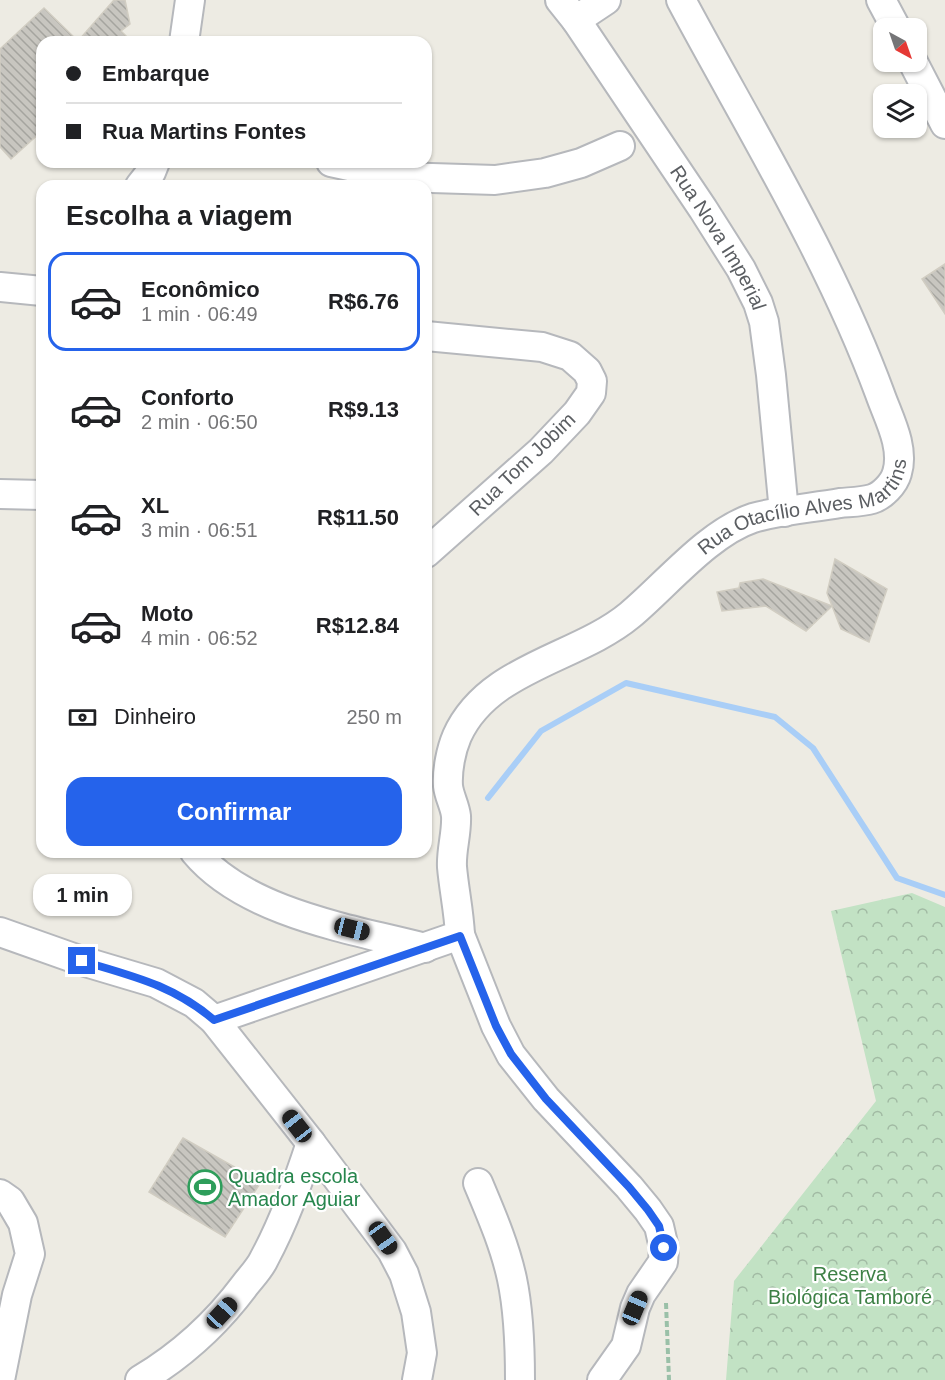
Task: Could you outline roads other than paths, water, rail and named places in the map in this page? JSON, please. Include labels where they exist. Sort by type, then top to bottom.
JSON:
[{"type":"street","points":[[185,36],[190,0]]},
{"type":"street","points":[[568,10],[606,0]]},
{"type":"street","name":"Rua Otacílio Alves Martins","points":[[602,1380],[626,1346],[640,1294],[653,1279],[663,1262],[664,1248],[659,1226],[629,1187],[546,1099],[511,1054],[496,1026],[460,936],[452,865],[456,816],[448,785],[451,756],[458,735],[471,714],[489,695],[521,673],[607,631],[629,616],[695,555],[730,530],[751,519],[873,499],[889,488],[897,474],[899,455],[896,436],[865,355],[796,211],[681,0]]},
{"type":"street","points":[[881,0],[891,18]]},
{"type":"street","name":"Rua Nova Imperial","points":[[568,10],[703,208],[741,269],[758,303],[764,322],[771,375],[784,512]]},
{"type":"street","points":[[918,72],[945,124]]},
{"type":"street","points":[[359,168],[400,177],[495,180],[545,173],[581,163],[620,146]]},
{"type":"street","points":[[0,287],[36,290]]},
{"type":"street","name":"Rua Tom Jobim","points":[[432,337],[542,347],[570,356],[587,371],[592,381],[591,393],[577,413],[541,452],[432,548]]},
{"type":"street","points":[[0,494],[36,495]]},
{"type":"street","points":[[201,858],[231,883],[267,902],[308,919],[425,948]]},
{"type":"street","points":[[0,932],[82,961],[156,983],[194,1003],[214,1020],[392,1251],[404,1274],[416,1312],[422,1353],[417,1380]]},
{"type":"street","points":[[214,1020],[460,936]]},
{"type":"street","points":[[140,1380],[161,1368],[198,1339],[234,1300],[264,1261],[301,1174],[311,1143]]},
{"type":"street","points":[[478,1183],[500,1237],[512,1278],[519,1332],[520,1380]]},
{"type":"street","points":[[0,1194],[10,1201],[23,1223],[30,1254],[17,1295],[0,1380]]},
{"type":"waterway","points":[[488,798],[541,731],[626,683],[775,717],[813,748],[897,878],[945,895]]},
{"type":"place","name":"Quadra escola Amador Aguiar","points":[[205,1187]]},
{"type":"park label","name":"Reserva Biológica Tamboré","points":[[850,1286]]}]
